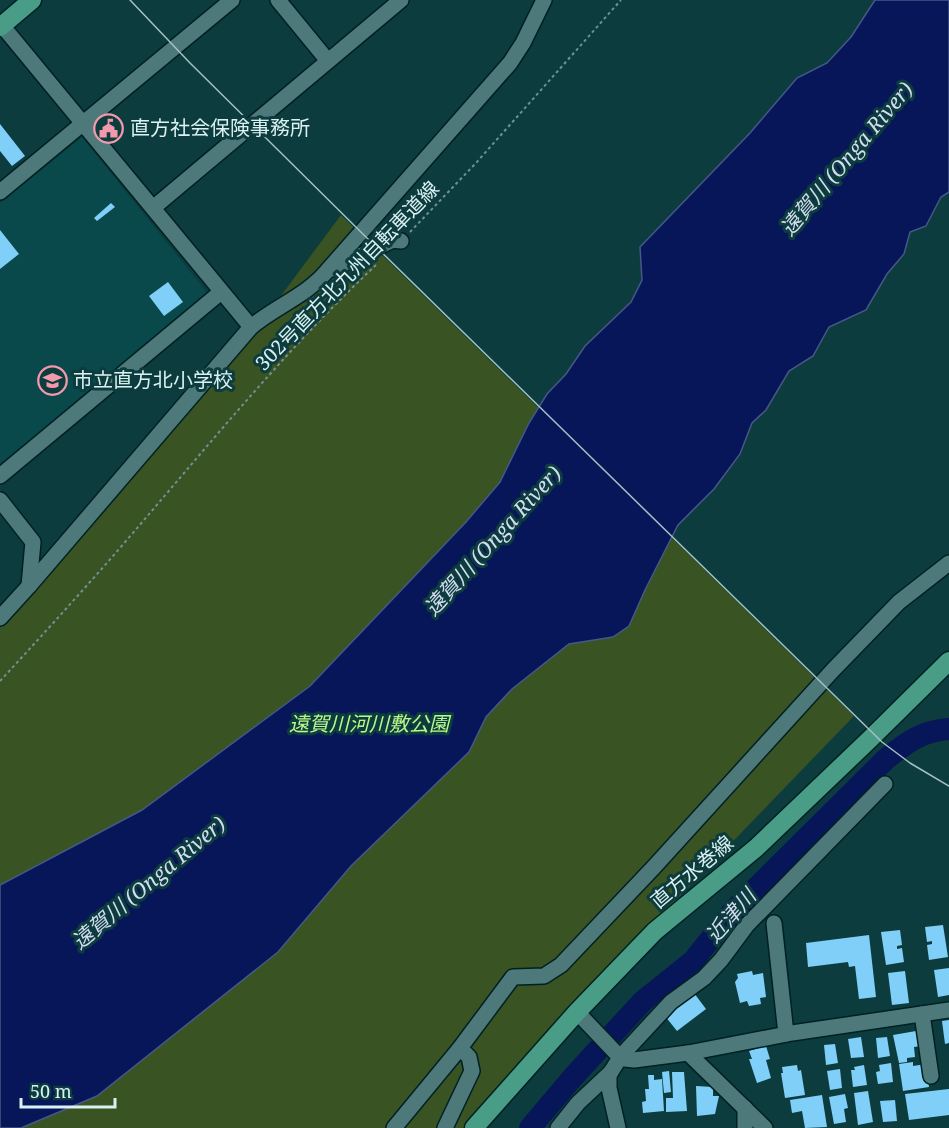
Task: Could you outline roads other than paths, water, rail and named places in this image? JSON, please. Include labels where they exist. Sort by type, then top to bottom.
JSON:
[{"type":"main road","points":[[1,25],[32,0]]},
{"type":"main road","name":"直方水巻線","points":[[474,1128],[577,1012],[655,931],[756,848],[949,661]]},
{"type":"street","points":[[0,192],[232,0]]},
{"type":"street","points":[[278,0],[328,60]]},
{"type":"street","points":[[153,208],[401,0]]},
{"type":"street","points":[[0,618],[251,327],[266,314],[315,285],[327,272],[510,63],[523,43],[544,0]]},
{"type":"street","points":[[1,25],[251,327]]},
{"type":"street","points":[[327,272],[393,240],[401,241]]},
{"type":"street","points":[[0,476],[221,292]]},
{"type":"street","points":[[0,500],[33,542],[29,586]]},
{"type":"street","points":[[394,1128],[460,1048],[513,977],[544,976],[561,965],[654,867],[833,670],[899,602],[949,563]]},
{"type":"street","points":[[618,1128],[609,1088],[609,1075],[618,1054],[671,1002],[704,978],[722,960],[747,925],[885,784]]},
{"type":"street","points":[[774,923],[786,1034]]},
{"type":"street","points":[[577,1012],[618,1054],[625,1059],[634,1060],[688,1053],[786,1034],[949,1010]]},
{"type":"street","points":[[922,1014],[931,1076]]},
{"type":"street","points":[[445,1128],[472,1071],[470,1057],[460,1048]]},
{"type":"street","points":[[688,1053],[765,1128]]},
{"type":"street","points":[[546,1128],[578,1103],[611,1072]]},
{"type":"street","points":[[558,1128],[578,1103]]},
{"type":"street","points":[[745,1108],[746,1128]]},
{"type":"water","name":"遠賀川 (Onga River)","points":[[875,0],[949,0],[949,192],[941,197],[926,226],[910,232],[904,254],[887,274],[866,310],[829,327],[813,356],[789,371],[766,410],[752,423],[740,454],[714,489],[678,525],[629,626],[613,637],[569,644],[512,689],[486,717],[469,752],[351,866],[278,952],[97,1096],[21,1128],[0,1128],[0,885],[142,810],[310,686],[466,522],[500,482],[529,423],[547,394],[566,374],[585,346],[631,302],[642,280],[640,247],[750,133],[797,78],[827,63],[851,37]]},
{"type":"waterway","name":"近津川","points":[[530,1128],[643,1001],[693,961],[733,911],[886,759],[922,735],[949,729]]},
{"type":"tram line","points":[[130,0],[190,63],[369,240],[882,742],[910,763],[949,786]]},
{"type":"place","name":"直方社会保険事務所","points":[[109,128]]},
{"type":"place","name":"市立直方北小学校","points":[[52,380]]},
{"type":"park label","name":"遠賀川河川敷公園","points":[[369,724]]}]
